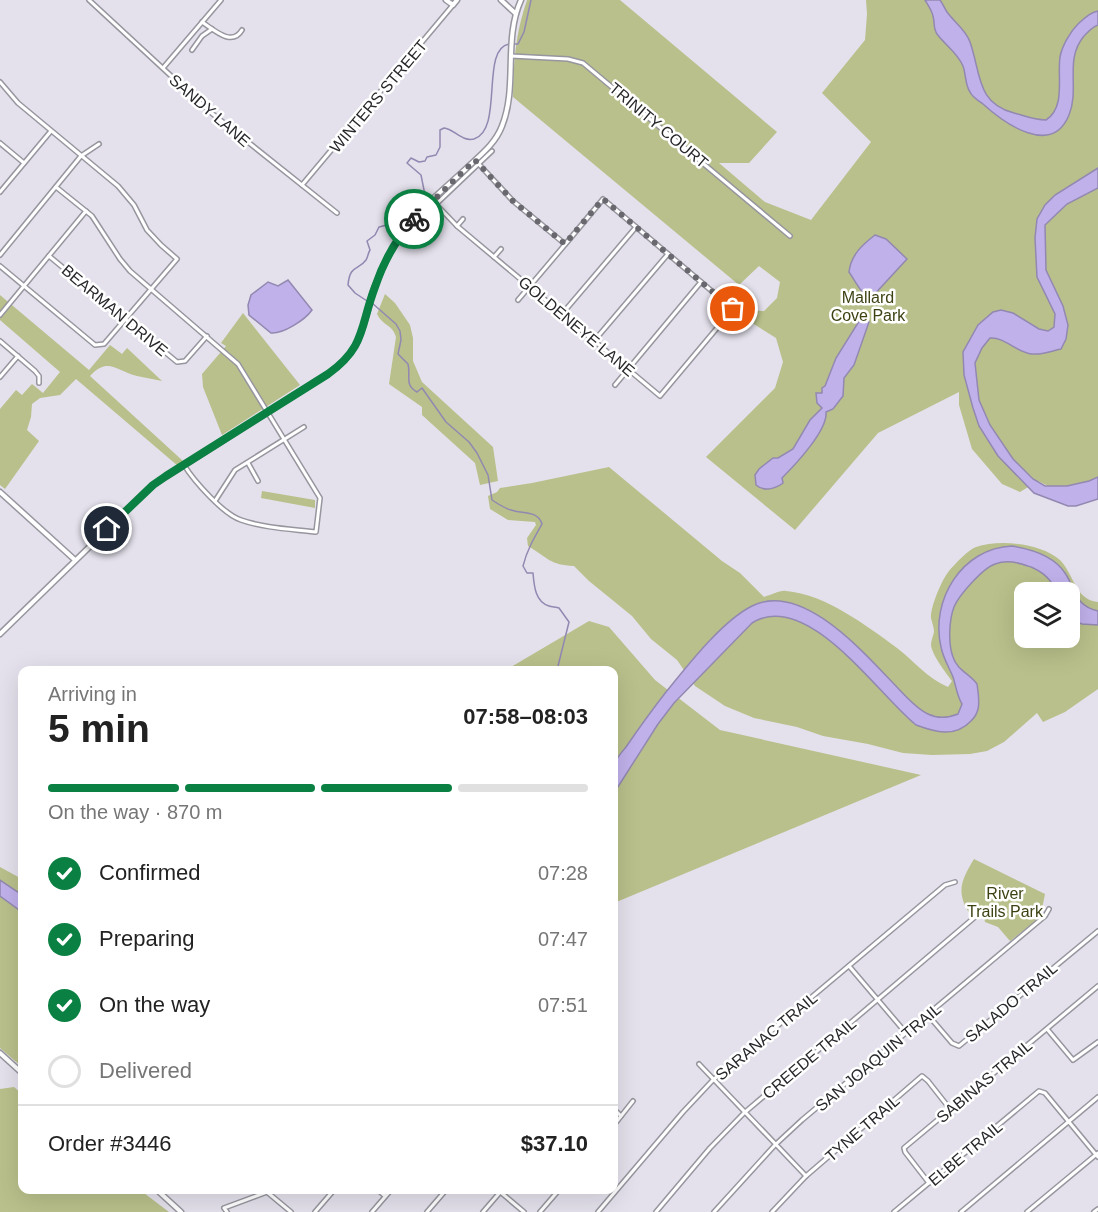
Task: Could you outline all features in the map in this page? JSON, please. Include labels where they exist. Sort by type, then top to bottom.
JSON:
[{"type":"main road","points":[[446,0],[453,5],[457,0]]},
{"type":"main road","points":[[501,0],[515,13]]},
{"type":"main road","points":[[0,634],[153,485],[328,374],[348,357],[362,334],[373,291],[398,240],[413,220],[477,162],[493,142],[503,124],[508,105],[515,13],[521,0]]},
{"type":"main road","points":[[0,492],[76,560]]},
{"type":"main road","points":[[0,1053],[18,1069]]},
{"type":"main road","points":[[161,1194],[181,1212]]},
{"type":"street","name":"SANDY LANE","points":[[89,0],[209,111],[337,213]]},
{"type":"street","points":[[163,68],[221,0]]},
{"type":"street","name":"WINTERS STREET","points":[[302,186],[453,5]]},
{"type":"street","points":[[202,22],[232,38],[242,30]]},
{"type":"street","points":[[192,50],[202,36],[212,29]]},
{"type":"street","name":"TRINITY COURT","points":[[511,56],[568,59],[583,63],[790,236]]},
{"type":"street","points":[[0,82],[18,103],[127,195],[147,230],[177,259],[104,344],[95,345],[0,266]]},
{"type":"street","points":[[0,192],[51,130]]},
{"type":"street","points":[[0,143],[24,163]]},
{"type":"street","points":[[0,255],[81,156],[99,144]]},
{"type":"street","points":[[492,151],[477,162],[513,201],[565,244]]},
{"type":"street","points":[[56,187],[97,222],[120,260],[238,364],[320,498],[316,532],[240,520],[195,482],[184,465]]},
{"type":"street","points":[[518,300],[603,199],[701,282],[615,385]]},
{"type":"street","points":[[431,209],[434,202]]},
{"type":"street","name":"GOLDENEYE LANE","points":[[434,202],[457,226],[660,396],[733,309],[701,282]]},
{"type":"street","points":[[0,315],[86,211]]},
{"type":"street","points":[[457,226],[463,219]]},
{"type":"street","points":[[562,314],[636,227]]},
{"type":"street","points":[[495,257],[501,249]]},
{"type":"street","points":[[594,341],[668,254]]},
{"type":"street","name":"BEARMAN DRIVE","points":[[49,256],[177,362],[185,361],[207,336]]},
{"type":"street","points":[[0,341],[35,371],[39,376],[39,383]]},
{"type":"street","points":[[0,377],[18,356]]},
{"type":"street","points":[[215,501],[232,473],[304,428]]},
{"type":"street","points":[[248,463],[258,480]]},
{"type":"street","name":"SARANAC TRAIL","points":[[618,1188],[713,1080],[945,885],[955,882]]},
{"type":"street","name":"SAN JOAQUIN TRAIL","points":[[714,1212],[775,1145],[1045,916],[1049,909]]},
{"type":"street","name":"CREEDE TRAIL","points":[[656,1212],[710,1148],[744,1113],[975,917]]},
{"type":"street","name":"SALADO TRAIL","points":[[928,1015],[952,1043],[959,1046],[1098,931]]},
{"type":"street","points":[[849,966],[906,1033]]},
{"type":"street","name":"SABINAS TRAIL","points":[[929,1183],[904,1152],[904,1148],[1098,986]]},
{"type":"street","points":[[1047,1029],[1073,1060],[1098,1042]]},
{"type":"street","points":[[699,1065],[806,1176]]},
{"type":"street","name":"TYNE TRAIL","points":[[772,1212],[806,1176],[922,1076],[950,1108]]},
{"type":"street","name":"ELBE TRAIL","points":[[894,1212],[1039,1090],[1069,1122]]},
{"type":"street","points":[[961,1212],[1098,1097]]},
{"type":"street","points":[[618,1120],[633,1101]]},
{"type":"street","points":[[618,1113],[621,1116]]},
{"type":"street","points":[[1027,1212],[1097,1155],[1069,1122]]},
{"type":"street","points":[[227,1212],[224,1208],[262,1194]]},
{"type":"street","points":[[269,1194],[291,1212]]},
{"type":"street","points":[[315,1212],[331,1194]]},
{"type":"street","points":[[372,1212],[386,1196],[383,1194]]},
{"type":"street","points":[[428,1212],[443,1194]]},
{"type":"street","points":[[483,1212],[497,1194]]},
{"type":"street","points":[[504,1194],[524,1212]]},
{"type":"street","points":[[540,1212],[556,1194]]},
{"type":"street","name":"SARANAC TRAIL","points":[[598,1212],[613,1194]]},
{"type":"street","points":[[1094,1212],[1098,1209]]},
{"type":"green space","name":"Mallard Cove Park","points":[[527,0],[620,0],[777,132],[749,163],[719,163],[765,202],[811,220],[871,142],[822,93],[865,40],[866,0],[1098,0],[1098,487],[1056,490],[1038,481],[1020,492],[1002,484],[972,449],[959,405],[959,392],[878,433],[795,530],[706,457],[775,388],[783,362],[776,338],[738,314],[739,310],[764,311],[777,298],[780,282],[759,266],[739,285],[513,97],[516,48]]},
{"type":"green space","points":[[385,294],[395,303],[410,325],[413,338],[413,361],[422,382],[493,447],[498,481],[480,485],[475,463],[422,415],[422,407],[389,384],[396,337],[393,330],[377,314]]},
{"type":"green space","points":[[0,295],[89,370],[110,345],[122,354],[127,348],[162,381],[137,376],[108,366],[96,370],[90,376],[183,461],[178,466],[76,379],[60,395],[40,398],[32,404],[27,430],[39,441],[5,489],[0,485],[0,409],[16,390],[22,395],[32,384],[43,393],[60,372],[0,320]]},
{"type":"green space","points":[[243,313],[300,385],[222,435],[203,387],[202,374],[226,346],[221,343]]},
{"type":"green space","points":[[609,467],[722,561],[740,573],[764,597],[786,591],[801,593],[845,612],[897,648],[927,674],[948,687],[952,681],[937,659],[931,645],[934,632],[931,618],[932,608],[946,575],[969,551],[976,547],[996,543],[1031,546],[1052,554],[1060,560],[1074,582],[1014,582],[1014,648],[1080,648],[1080,592],[1084,597],[1098,602],[1098,689],[1065,712],[1043,722],[1037,713],[1004,742],[987,751],[970,754],[903,753],[754,718],[725,706],[695,686],[677,660],[651,639],[632,616],[574,566],[554,562],[528,546],[527,538],[536,525],[535,522],[508,520],[490,509],[488,496],[500,488]]},
{"type":"green space","points":[[262,491],[315,500],[315,508],[261,498]]},
{"type":"green space","points":[[589,621],[609,627],[655,680],[720,730],[921,775],[618,901],[618,666],[513,666]]},
{"type":"green space","name":"River Trails Park","points":[[974,859],[1045,894],[1043,915],[1010,941],[998,927],[985,922],[979,912],[970,914],[965,906],[962,886]]},
{"type":"green space","points":[[0,867],[18,877],[18,1064],[0,1048]]},
{"type":"green space","points":[[14,1087],[18,1090],[18,1194],[145,1194],[169,1212],[0,1212],[0,1089]]},
{"type":"shaded area","points":[[925,0],[940,0],[966,34],[982,85],[993,102],[1014,113],[1042,120],[1046,120],[1056,107],[1060,57],[1067,39],[1078,24],[1090,14],[1098,11],[1098,25],[1084,36],[1078,45],[1073,64],[1072,105],[1061,127],[1051,134],[1028,133],[1003,120],[974,97],[967,86],[960,61],[936,32],[932,14]]},
{"type":"shaded area","points":[[1098,168],[1098,188],[1067,204],[1045,225],[1046,270],[1063,306],[1068,325],[1066,339],[1061,349],[1032,354],[1001,340],[990,338],[975,363],[979,400],[990,425],[1013,459],[1033,479],[1045,486],[1067,486],[1098,477],[1098,499],[1076,506],[1068,506],[1034,493],[998,456],[979,426],[964,375],[963,352],[978,325],[993,312],[1001,310],[1013,313],[1039,329],[1048,331],[1054,327],[1055,314],[1037,277],[1035,238],[1037,219],[1045,205],[1055,195]]},
{"type":"shaded area","points":[[875,235],[886,239],[907,259],[871,298],[861,290],[849,272],[852,260],[858,251]]},
{"type":"shaded area","points":[[288,280],[312,310],[293,326],[271,333],[249,315],[248,305],[251,295],[268,282],[278,286]]},
{"type":"shaded area","points":[[861,318],[869,322],[854,365],[844,378],[843,396],[833,409],[826,412],[822,428],[802,456],[782,478],[783,483],[770,489],[759,487],[756,485],[755,475],[759,469],[773,458],[778,458],[793,449],[810,420],[822,408],[817,403],[816,393],[822,393],[822,388],[825,386],[836,358]]},
{"type":"shaded area","points":[[1012,546],[1027,549],[1055,562],[1070,582],[1050,582],[1043,574],[1031,567],[1004,562],[995,564],[984,571],[961,596],[952,612],[951,652],[961,669],[977,684],[979,700],[978,711],[965,726],[952,732],[945,732],[916,725],[841,650],[818,632],[796,620],[773,616],[752,623],[674,703],[618,787],[618,757],[684,669],[729,622],[752,606],[771,601],[791,603],[811,611],[830,624],[849,639],[923,711],[939,717],[958,714],[962,704],[942,651],[939,629],[940,612],[945,595],[954,580],[965,566],[978,556],[994,549]]},
{"type":"shaded area","points":[[1080,601],[1098,611],[1098,625],[1080,623]]},
{"type":"shaded area","points":[[0,880],[18,892],[18,909],[0,896]]},
{"type":"waterway","points":[[514,44],[518,44],[524,32],[531,0]]},
{"type":"waterway","points":[[367,301],[348,285],[352,271],[367,259],[370,250],[367,241],[375,235],[379,227],[387,225],[395,217],[406,213],[409,205],[424,199],[421,175],[407,163],[411,158],[419,162],[436,155],[440,147],[440,130],[444,128],[470,139],[483,133],[491,106],[496,60],[500,49],[509,44]]},
{"type":"waterway","points":[[372,303],[396,324],[400,331],[398,354],[408,364],[409,380],[413,389],[417,392],[422,388],[446,422],[469,442],[477,453],[488,475],[492,500],[506,508],[533,514],[540,520],[542,524],[523,566],[527,573],[533,573],[536,592],[541,601],[559,608],[569,622],[558,666]]},
{"type":"way so far","points":[[414,219],[475,160],[513,201],[565,244],[603,199],[733,309]]},
{"type":"route","points":[[107,529],[153,485],[342,364],[355,348],[362,334],[373,291],[392,249],[414,219]]}]
